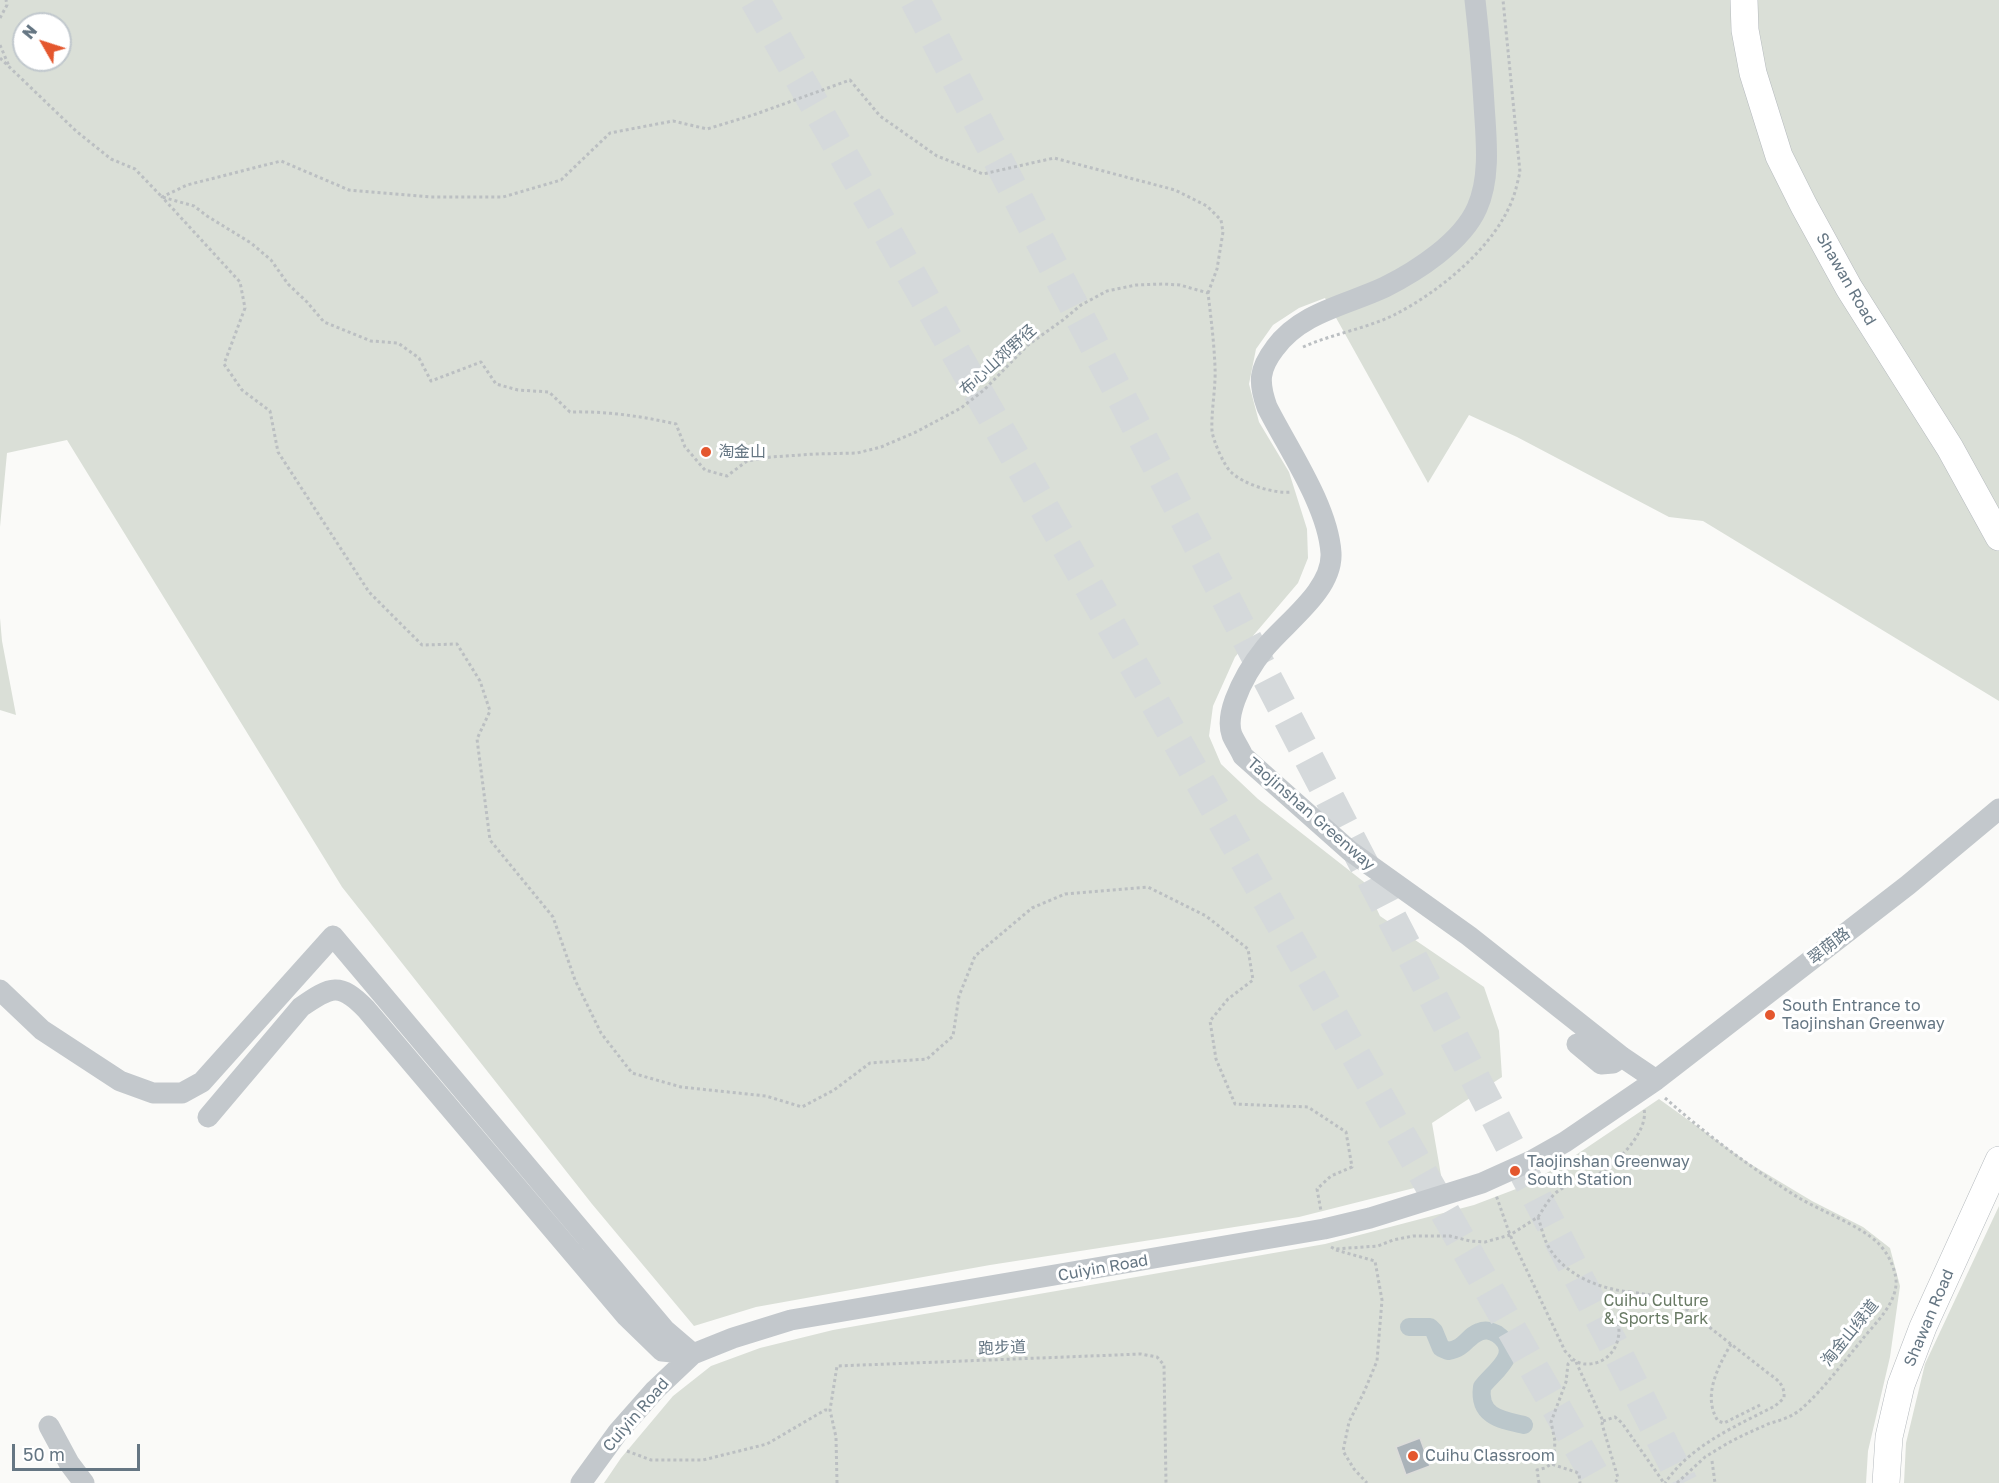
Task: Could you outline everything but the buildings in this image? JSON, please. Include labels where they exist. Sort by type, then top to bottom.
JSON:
[{"type":"main road","name":"Shawan Road","points":[[1744,0],[1745,30],[1753,73],[1779,156],[1849,288],[1950,448],[1999,537]]},
{"type":"main road","name":"Shawan Road","points":[[1886,1483],[1889,1437],[1901,1385],[1923,1326],[1999,1160]]},
{"type":"street","name":"Taojinshan Greenway","points":[[1475,0],[1480,41],[1486,148],[1485,174],[1478,207],[1467,225],[1443,249],[1412,271],[1367,295],[1326,310],[1292,329],[1281,339],[1263,368],[1262,392],[1267,407],[1318,506],[1331,554],[1327,575],[1315,594],[1250,667],[1232,708],[1232,735],[1243,756],[1350,851],[1469,936],[1658,1087]]},
{"type":"street","name":"翠荫路","points":[[1658,1087],[1999,809]]},
{"type":"street","points":[[0,990],[42,1030],[120,1081],[153,1093],[182,1093],[201,1082],[333,936],[665,1330],[693,1354]]},
{"type":"street","points":[[208,1117],[301,1007],[316,997],[342,989],[366,1009],[626,1316],[662,1352],[693,1354]]},
{"type":"street","points":[[1577,1044],[1601,1064],[1612,1063],[1622,1057]]},
{"type":"street","name":"Cuiyin Road","points":[[581,1483],[618,1432],[655,1390],[693,1354],[733,1338],[791,1320],[1301,1233],[1370,1218],[1482,1183],[1533,1160],[1658,1087]]},
{"type":"street","points":[[49,1426],[69,1463],[84,1483]]},
{"type":"path","points":[[0,18],[7,4],[6,0]]},
{"type":"path","points":[[0,45],[10,67]]},
{"type":"path","points":[[0,58],[76,131],[111,159],[135,169],[240,282],[245,308],[224,364],[242,390],[270,411],[278,453],[369,592],[422,645],[457,644],[480,681],[490,711],[477,739],[490,840],[553,917],[575,980],[601,1033],[632,1073],[681,1087],[766,1096],[802,1107],[834,1090],[870,1063],[927,1059],[953,1036],[959,996],[975,956],[1032,908],[1065,894],[1148,887],[1206,916],[1248,949],[1253,980],[1228,999],[1210,1021],[1216,1059],[1234,1104],[1308,1107],[1346,1132],[1352,1167],[1331,1176],[1317,1189],[1322,1218]]},
{"type":"path","points":[[162,197],[187,184],[281,161],[349,190],[430,197],[503,197],[561,180],[610,133],[673,121],[707,129],[850,80],[880,116],[937,156],[983,174],[1054,158],[1175,190],[1207,206],[1221,220],[1223,232],[1217,269],[1208,294],[1215,365],[1212,432],[1219,451],[1231,472],[1262,488],[1282,493],[1292,492]]},
{"type":"path","name":"布心山郊野径","points":[[162,197],[194,206],[251,243],[272,260],[288,284],[308,302],[324,322],[371,341],[398,343],[419,358],[431,381],[481,362],[496,384],[518,390],[549,392],[570,412],[592,411],[636,415],[676,424],[685,447],[705,470],[727,476],[747,461],[771,457],[857,453],[881,447],[916,432],[961,408],[984,390],[1028,345],[1081,305],[1107,291],[1136,285],[1163,284],[1180,285],[1208,294]]},
{"type":"path","name":"淘金山绿道","points":[[1658,1087],[1696,1126],[1747,1165],[1877,1242],[1893,1265],[1896,1279],[1891,1302],[1806,1405],[1794,1414],[1742,1435],[1705,1456],[1677,1483]]},
{"type":"path","points":[[1335,1249],[1378,1246],[1413,1236],[1450,1236],[1485,1242],[1510,1235],[1538,1217],[1546,1202],[1559,1190],[1597,1174],[1616,1160],[1628,1148],[1640,1130],[1645,1119],[1642,1105]]},
{"type":"path","points":[[1495,1193],[1510,1235],[1565,1351],[1574,1360],[1603,1420],[1602,1424],[1618,1478],[1615,1483]]},
{"type":"path","points":[[1538,1217],[1547,1245],[1567,1267],[1594,1284],[1617,1290],[1672,1298],[1780,1382],[1784,1390],[1784,1398],[1775,1406],[1708,1442],[1684,1460],[1665,1483],[1622,1423],[1615,1417],[1603,1420]]},
{"type":"path","points":[[1328,1246],[1375,1261],[1382,1300],[1377,1361],[1349,1422],[1343,1451],[1354,1469],[1367,1483]]},
{"type":"path","points":[[1539,1483],[1537,1470],[1551,1464],[1554,1456],[1555,1441],[1551,1422],[1566,1382],[1568,1364],[1574,1360],[1588,1364],[1598,1363],[1611,1355],[1618,1341],[1620,1308],[1630,1292]]},
{"type":"path","points":[[1731,1344],[1716,1372],[1712,1387],[1712,1411],[1718,1421],[1724,1423],[1760,1404]]},
{"type":"path","name":"跑步道","points":[[837,1483],[836,1437],[830,1410],[837,1366],[1141,1354],[1157,1357],[1164,1365],[1166,1483]]},
{"type":"path","points":[[627,1451],[651,1460],[703,1461],[767,1444],[825,1410],[830,1410]]},
{"type":"path","points":[[1712,1461],[1715,1483]]},
{"type":"path","points":[[1551,1464],[1576,1472],[1579,1474],[1580,1483]]},
{"type":"green space","points":[[0,0],[1999,0],[1999,701],[1703,521],[1669,517],[1517,437],[1469,415],[1428,483],[1325,298],[1299,308],[1273,325],[1256,349],[1249,384],[1259,422],[1289,472],[1307,529],[1308,558],[1298,583],[1235,657],[1213,706],[1209,736],[1221,764],[1258,799],[1364,882],[1380,916],[1484,987],[1499,1031],[1502,1077],[1432,1123],[1442,1181],[1299,1217],[990,1265],[756,1307],[694,1326],[592,1204],[342,887],[67,440],[7,453],[0,527]]},
{"type":"green space","points":[[0,618],[2,641],[16,715],[0,710]]},
{"type":"green space","name":"Cuihu Culture & Sports Park","points":[[1659,1099],[1747,1162],[1812,1201],[1863,1227],[1890,1248],[1900,1286],[1890,1357],[1868,1451],[1866,1483],[604,1483],[621,1458],[673,1396],[711,1366],[760,1348],[833,1330],[1325,1244],[1474,1205],[1516,1189],[1558,1167]]},
{"type":"green space","points":[[1999,1206],[1999,1483],[1904,1483],[1906,1443],[1925,1364]]},
{"type":"waterway","points":[[1409,1327],[1430,1327],[1441,1348],[1448,1351],[1454,1350],[1482,1331],[1497,1334],[1505,1341],[1508,1348],[1507,1355],[1504,1362],[1482,1387],[1484,1405],[1488,1411],[1500,1419],[1524,1425]]},
{"type":"tunnel","points":[[755,0],[1599,1483]]},
{"type":"tunnel","points":[[915,0],[1683,1483]]},
{"type":"place","name":"淘金山","points":[[706,452]]},
{"type":"place","name":"South Entrance to Taojinshan Greenway","points":[[1770,1015]]},
{"type":"place","name":"Taojinshan Greenway South Station","points":[[1515,1171]]},
{"type":"place","name":"Cuihu Classroom","points":[[1413,1456]]}]
